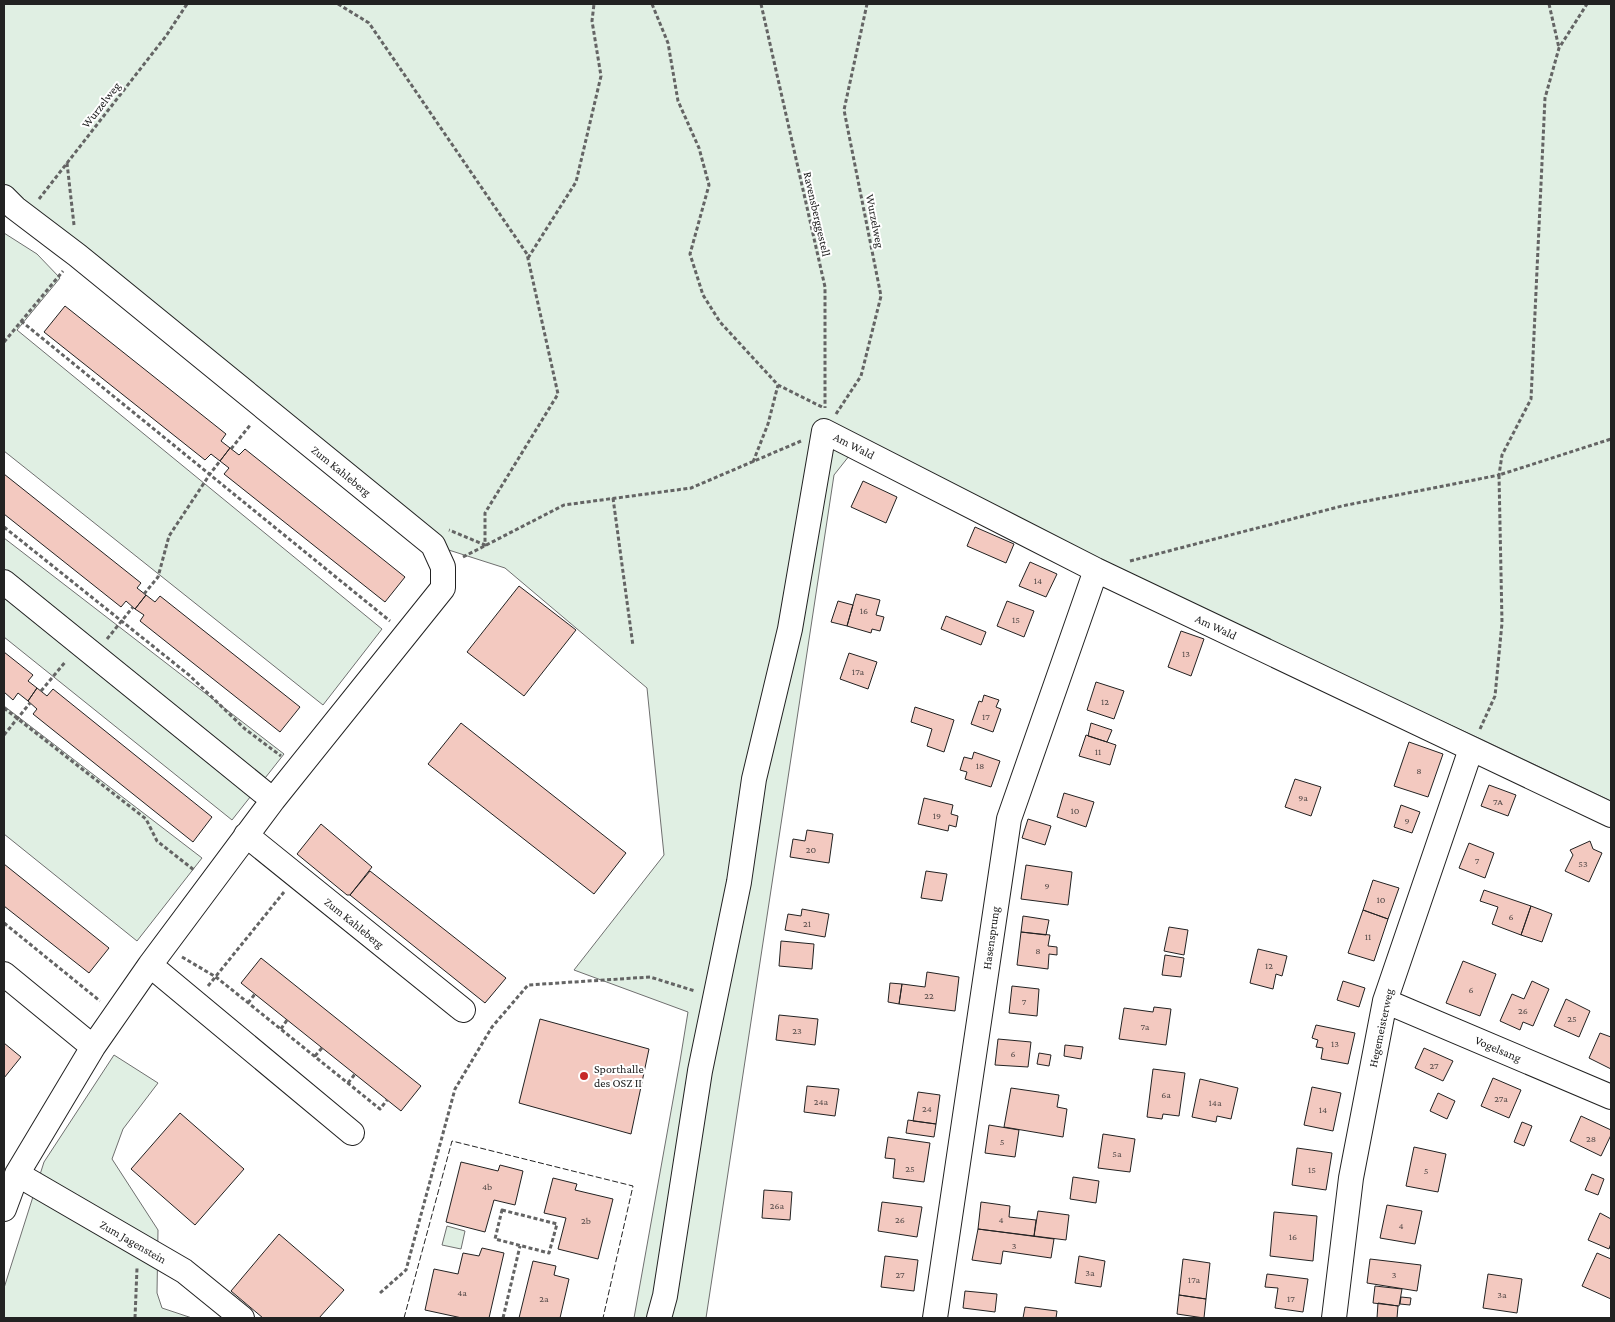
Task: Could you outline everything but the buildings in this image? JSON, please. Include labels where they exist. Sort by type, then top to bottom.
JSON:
[{"type":"street","name":"Zum Kahleberg","points":[[4,197],[15,208],[77,255],[433,545],[443,567]]},
{"type":"street","name":"Am Wald","points":[[824,420],[1096,570],[1611,815]]},
{"type":"street","points":[[659,1318],[665,1296],[700,1071],[739,882],[754,779],[790,628],[824,420]]},
{"type":"street","points":[[4,1209],[17,1174],[93,1047],[246,835],[443,588],[443,567]]},
{"type":"street","name":"Hasensprung","points":[[935,1318],[1009,819],[1096,570]]},
{"type":"street","points":[[4,582],[273,800]]},
{"type":"street","name":"Hegemeisterweg","points":[[1334,1318],[1351,1178],[1385,1001],[1471,749]]},
{"type":"street","name":"Zum Kahleberg","points":[[246,835],[463,1010]]},
{"type":"street","points":[[157,956],[195,1002],[352,1133]]},
{"type":"street","points":[[4,974],[93,1047]]},
{"type":"street","name":"Vogelsang","points":[[1385,1001],[1611,1097]]},
{"type":"street","name":"Zum Jagenstein","points":[[17,1174],[184,1272],[242,1318]]},
{"type":"path","name":"Wurzelweg","points":[[26,216],[166,36],[187,4]]},
{"type":"path","points":[[338,4],[369,23],[527,254],[558,394],[485,513],[485,545]]},
{"type":"path","points":[[528,259],[576,182],[601,76],[592,21],[594,4]]},
{"type":"path","points":[[443,567],[564,505],[691,488],[753,462],[824,420],[778,385],[720,322],[703,295],[690,254],[709,184],[699,148],[678,101],[668,43],[652,4]]},
{"type":"path","name":"Ravensberggestell","points":[[761,4],[825,288],[824,420]]},
{"type":"path","name":"Wurzelweg","points":[[824,420],[861,376],[881,296],[844,110],[867,4]]},
{"type":"path","points":[[1548,4],[1559,48]]},
{"type":"path","points":[[1471,749],[1495,696],[1502,622],[1499,475],[1502,455],[1531,399],[1546,98],[1559,48],[1587,4]]},
{"type":"path","points":[[4,342],[77,255],[67,163]]},
{"type":"path","points":[[21,321],[406,634]]},
{"type":"path","points":[[753,462],[768,424],[778,385]]},
{"type":"path","points":[[231,449],[264,408]]},
{"type":"path","points":[[1096,570],[1342,506],[1499,475],[1611,439]]},
{"type":"path","points":[[144,594],[158,577],[168,536],[220,461]]},
{"type":"path","points":[[613,498],[633,646]]},
{"type":"path","points":[[4,527],[189,675],[245,729],[298,769]]},
{"type":"path","points":[[41,691],[122,621],[133,607]]},
{"type":"path","points":[[4,735],[30,703]]},
{"type":"path","points":[[4,708],[146,819],[157,841],[211,884]]},
{"type":"path","points":[[195,1002],[297,876]]},
{"type":"path","points":[[4,923],[116,1014]]},
{"type":"path","points":[[157,956],[216,977],[380,1109],[387,1100]]},
{"type":"path","points":[[380,1293],[406,1270],[455,1088],[492,1027],[528,986],[650,977],[715,997]]},
{"type":"path","points":[[248,1003],[255,994]]},
{"type":"path","points":[[281,1028],[287,1020]]},
{"type":"path","points":[[315,1056],[322,1048]]},
{"type":"path","points":[[348,1082],[355,1074]]},
{"type":"path","points":[[502,1210],[557,1224],[549,1253],[520,1246],[495,1240],[502,1210]]},
{"type":"path","points":[[136,1318],[138,1245]]},
{"type":"path","points":[[503,1318],[520,1246]]},
{"type":"green space","points":[[4,4],[1611,4],[1611,801],[1126,576],[857,446],[834,475],[706,1318],[634,1318],[688,1012],[574,970],[664,855],[647,688],[505,568],[433,545],[4,196]]},
{"type":"green space","points":[[4,233],[37,254],[60,278],[17,330],[382,629],[323,705],[4,451]]},
{"type":"green space","points":[[4,538],[284,754],[232,820],[4,637]]},
{"type":"green space","points":[[4,706],[202,858],[137,941],[4,834]]},
{"type":"green space","points":[[114,1055],[158,1083],[123,1129],[112,1159],[158,1230],[157,1293],[162,1308],[192,1318],[4,1318],[4,1288],[44,1162]]},
{"type":"green space","points":[[447,1226],[465,1231],[461,1249],[442,1245]]},
{"type":"fence","points":[[404,1318],[452,1141],[633,1186],[603,1318]]},
{"type":"place","name":"Sporthalle des OSZ II","points":[[584,1076]]}]
